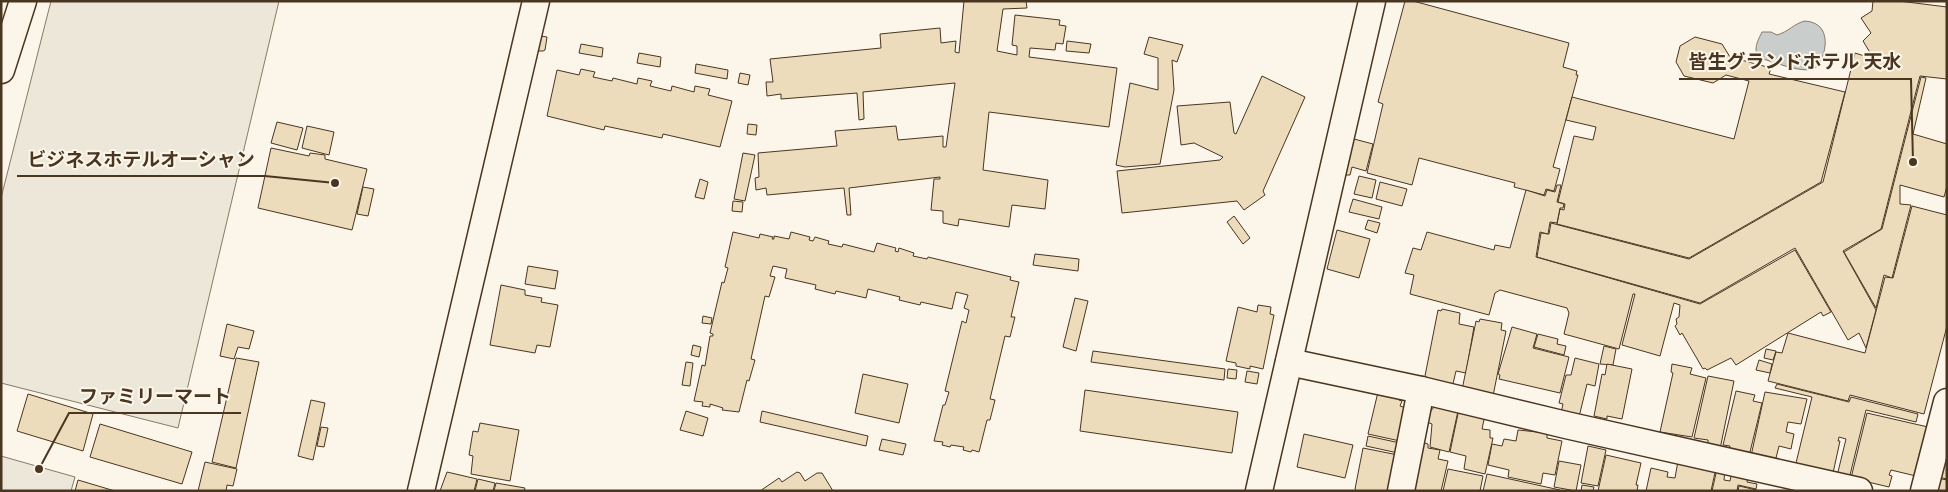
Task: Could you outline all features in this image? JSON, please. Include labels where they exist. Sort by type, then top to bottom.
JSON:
[{"type":"street","points":[[1,70],[23,1]]},
{"type":"street","points":[[421,491],[536,1]]},
{"type":"street","points":[[1266,489],[1289,362],[1372,1]]},
{"type":"street","points":[[1289,362],[1421,390],[1566,425],[1781,482],[1859,491]]},
{"type":"street","points":[[1400,491],[1421,390]]},
{"type":"street","points":[[1924,491],[1947,402]]},
{"type":"shaded area","points":[[51,1],[279,1],[178,428],[1,383],[1,198]]},
{"type":"shaded area","points":[[1805,21],[1815,24],[1822,29],[1825,37],[1824,53],[1817,66],[1813,69],[1801,70],[1760,58],[1756,52],[1756,45],[1762,32],[1771,32],[1777,35]]},
{"type":"shaded area","points":[[1,456],[75,477],[71,491],[1,491]]},
{"type":"building","points":[[964,1],[1026,1],[1027,8],[1003,9],[997,51],[1017,55],[1017,46],[1012,45],[1015,15],[1060,20],[1059,25],[1066,26],[1063,44],[1056,43],[1055,50],[1030,48],[1029,57],[1117,68],[1109,127],[989,112],[983,170],[1048,180],[1045,209],[1012,205],[1009,227],[959,219],[958,226],[943,223],[943,211],[931,210],[934,179],[940,179],[940,177],[849,188],[851,215],[847,215],[844,188],[767,195],[766,188],[756,190],[755,178],[759,177],[758,153],[837,146],[835,131],[896,126],[898,140],[943,136],[943,147],[946,147],[955,83],[863,92],[864,119],[859,120],[857,93],[781,99],[781,94],[767,96],[766,82],[773,82],[770,59],[881,48],[880,34],[940,28],[941,43],[956,41],[955,52],[959,53]]},
{"type":"building","points":[[1405,1],[1413,1],[1569,43],[1563,67],[1577,71],[1576,75],[1578,75],[1553,167],[1560,169],[1554,191],[1546,189],[1544,195],[1514,187],[1515,183],[1419,158],[1412,185],[1367,173],[1383,104],[1378,102]]},
{"type":"building","points":[[1873,1],[1899,1],[1947,7],[1947,79],[1920,76],[1881,229],[1843,251],[1876,310],[1866,348],[1859,333],[1848,340],[1795,248],[1700,303],[1537,257],[1541,233],[1549,234],[1551,223],[1689,259],[1823,182],[1855,53],[1874,59],[1863,41],[1871,33],[1861,18],[1872,11]]},
{"type":"building","points":[[541,36],[547,37],[545,50],[538,51]]},
{"type":"building","points":[[1149,37],[1183,45],[1177,62],[1172,60],[1174,90],[1160,164],[1125,167],[1116,165],[1130,83],[1158,90],[1158,58],[1144,54]]},
{"type":"building","points":[[1695,37],[1722,44],[1730,57],[1771,68],[1769,74],[1845,92],[1821,182],[1689,258],[1557,224],[1560,209],[1564,210],[1565,204],[1558,202],[1574,136],[1593,140],[1596,127],[1566,120],[1572,97],[1734,139],[1749,81],[1726,75],[1713,83],[1684,76],[1676,62],[1680,46]]},
{"type":"building","points":[[1067,41],[1091,44],[1089,53],[1066,51]]},
{"type":"building","points":[[581,44],[603,48],[602,57],[579,53]]},
{"type":"building","points":[[639,53],[661,57],[660,67],[637,63]]},
{"type":"building","points":[[696,64],[728,70],[727,79],[695,73]]},
{"type":"building","points":[[581,69],[595,72],[593,77],[612,81],[613,78],[637,84],[638,78],[652,81],[650,86],[671,91],[672,86],[694,92],[695,86],[710,89],[708,95],[732,101],[720,147],[663,134],[662,138],[605,126],[604,130],[547,116],[557,70],[579,75]]},
{"type":"building","points":[[740,73],[750,75],[748,85],[738,83]]},
{"type":"building","points":[[1262,76],[1305,97],[1263,191],[1265,195],[1244,210],[1237,201],[1122,213],[1117,171],[1220,160],[1223,157],[1194,143],[1181,145],[1177,106],[1230,102],[1234,133],[1236,134]]},
{"type":"building","points":[[1921,77],[1926,78],[1913,134],[1947,144],[1947,186],[1944,197],[1900,185],[1900,204],[1911,205],[1892,278],[1884,275],[1876,308],[1844,252],[1882,229]]},
{"type":"building","points":[[277,122],[303,128],[297,150],[271,143]]},
{"type":"building","points":[[748,124],[757,125],[756,135],[747,134]]},
{"type":"building","points":[[307,126],[334,132],[329,155],[302,148]]},
{"type":"building","points":[[1354,139],[1373,144],[1366,171],[1352,167],[1350,175],[1345,175]]},
{"type":"building","points":[[271,148],[309,156],[310,153],[325,155],[325,159],[367,169],[352,230],[258,208]]},
{"type":"building","points":[[743,153],[755,155],[745,201],[734,199]]},
{"type":"building","points":[[1359,176],[1376,180],[1372,198],[1354,194]]},
{"type":"building","points":[[700,179],[708,182],[704,199],[695,197]]},
{"type":"building","points":[[1380,182],[1407,189],[1402,206],[1376,199]]},
{"type":"building","points":[[1557,185],[1561,185],[1557,202],[1564,204],[1563,208],[1560,208],[1557,223],[1550,222],[1548,234],[1540,232],[1536,257],[1700,304],[1795,250],[1831,312],[1823,316],[1821,312],[1736,365],[1731,358],[1707,370],[1703,369],[1682,333],[1680,335],[1675,326],[1677,324],[1676,319],[1679,317],[1680,305],[1674,303],[1660,356],[1622,345],[1635,294],[1633,294],[1619,349],[1564,334],[1569,313],[1567,308],[1500,290],[1495,293],[1489,315],[1410,294],[1414,275],[1405,273],[1413,248],[1421,250],[1427,232],[1494,250],[1495,245],[1510,248],[1526,190],[1545,196],[1547,190],[1555,192]]},
{"type":"building","points":[[363,187],[374,189],[368,216],[357,214]]},
{"type":"building","points":[[1353,199],[1382,207],[1379,219],[1349,212]]},
{"type":"building","points":[[733,201],[743,202],[742,212],[732,211]]},
{"type":"building","points":[[1912,206],[1947,215],[1947,326],[1924,414],[1850,395],[1848,401],[1768,381],[1776,352],[1782,353],[1788,333],[1865,353],[1885,277],[1893,278]]},
{"type":"building","points":[[1234,216],[1250,238],[1243,244],[1227,222]]},
{"type":"building","points":[[1368,220],[1380,223],[1377,233],[1365,229]]},
{"type":"building","points":[[1337,230],[1370,239],[1359,278],[1327,269]]},
{"type":"building","points":[[733,232],[759,238],[760,234],[773,237],[772,239],[774,239],[774,236],[789,239],[791,232],[810,237],[809,240],[813,241],[815,237],[829,241],[828,244],[842,247],[843,244],[874,252],[877,243],[896,248],[895,251],[898,252],[899,248],[914,253],[913,256],[927,259],[928,257],[1011,277],[1010,280],[1019,282],[1011,317],[1015,317],[1010,337],[1005,336],[990,399],[995,400],[990,420],[987,420],[979,452],[963,450],[964,447],[951,445],[950,447],[942,445],[943,442],[934,441],[943,405],[945,405],[949,392],[945,391],[962,321],[966,323],[969,310],[964,308],[968,295],[956,292],[952,309],[921,302],[920,305],[899,300],[900,297],[868,289],[866,298],[836,291],[835,294],[815,289],[816,285],[785,278],[787,269],[773,266],[770,276],[775,277],[769,297],[765,296],[751,359],[755,360],[749,381],[747,380],[739,412],[722,410],[723,408],[710,404],[710,407],[702,406],[703,402],[694,401],[702,365],[705,366],[710,336],[713,336],[710,333],[722,282],[724,283],[728,268],[725,267]]},
{"type":"building","points":[[1035,254],[1079,259],[1078,271],[1033,265]]},
{"type":"building","points":[[528,266],[558,271],[555,289],[525,284]]},
{"type":"building","points":[[501,285],[525,290],[525,295],[542,298],[541,302],[558,305],[550,347],[537,345],[535,353],[490,345]]},
{"type":"building","points":[[1075,298],[1088,301],[1076,351],[1063,347]]},
{"type":"building","points":[[1258,305],[1271,307],[1270,314],[1274,315],[1263,369],[1250,366],[1250,369],[1236,366],[1236,363],[1226,361],[1238,307],[1257,312]]},
{"type":"building","points":[[1442,309],[1460,313],[1459,324],[1474,327],[1466,373],[1456,371],[1452,388],[1424,381],[1438,310],[1441,311]]},
{"type":"building","points":[[703,316],[712,318],[711,324],[702,323]]},
{"type":"building","points":[[1480,319],[1502,323],[1501,330],[1506,331],[1493,396],[1462,390],[1476,321],[1479,322]]},
{"type":"building","points":[[227,324],[254,331],[249,349],[238,347],[234,359],[220,356]]},
{"type":"building","points":[[1512,327],[1537,334],[1533,348],[1569,357],[1560,393],[1499,379],[1500,375],[1498,374]]},
{"type":"building","points":[[1538,334],[1558,339],[1557,344],[1566,346],[1564,355],[1534,347]]},
{"type":"building","points":[[693,345],[701,347],[699,357],[691,355]]},
{"type":"building","points":[[1604,346],[1616,349],[1613,365],[1600,364]]},
{"type":"building","points":[[1766,349],[1776,351],[1773,360],[1764,358]]},
{"type":"building","points":[[1093,351],[1225,369],[1224,380],[1091,362]]},
{"type":"building","points":[[236,358],[259,362],[236,468],[212,462]]},
{"type":"building","points":[[1575,358],[1599,364],[1595,386],[1587,384],[1579,417],[1561,413],[1563,404],[1559,403],[1566,375],[1571,375]]},
{"type":"building","points":[[1759,360],[1772,364],[1770,373],[1756,370]]},
{"type":"building","points":[[686,362],[693,363],[690,386],[682,385]]},
{"type":"building","points":[[1607,364],[1632,369],[1622,419],[1607,416],[1607,419],[1594,416],[1602,374],[1605,375]]},
{"type":"building","points":[[1672,364],[1692,368],[1690,374],[1706,378],[1692,437],[1660,432],[1673,373],[1671,372]]},
{"type":"building","points":[[1228,369],[1237,370],[1236,379],[1227,378]]},
{"type":"building","points":[[1247,371],[1259,373],[1257,384],[1245,382]]},
{"type":"building","points":[[863,374],[908,384],[899,423],[855,413]]},
{"type":"building","points":[[1708,376],[1734,381],[1720,449],[1708,446],[1708,440],[1694,438]]},
{"type":"building","points":[[1777,384],[1849,402],[1851,397],[1918,414],[1916,422],[1866,410],[1849,479],[1837,476],[1846,439],[1839,437],[1838,441],[1840,441],[1833,473],[1796,463],[1812,397],[1775,388]]},
{"type":"building","points":[[1085,390],[1238,412],[1232,453],[1080,431]]},
{"type":"building","points":[[1736,391],[1755,395],[1753,401],[1762,403],[1749,456],[1729,451],[1730,446],[1723,445]]},
{"type":"building","points":[[1378,392],[1400,397],[1399,400],[1402,401],[1400,406],[1406,408],[1400,441],[1368,434]]},
{"type":"building","points":[[1765,392],[1807,399],[1801,424],[1788,422],[1786,432],[1794,434],[1791,449],[1779,446],[1775,462],[1751,456]]},
{"type":"building","points":[[28,394],[93,414],[83,451],[17,431]]},
{"type":"building","points":[[311,400],[325,403],[313,460],[298,456]]},
{"type":"building","points":[[1436,405],[1458,411],[1449,452],[1430,447],[1432,424],[1427,422],[1428,414]]},
{"type":"building","points":[[1459,409],[1485,415],[1482,429],[1490,430],[1490,438],[1493,438],[1485,474],[1464,469],[1466,456],[1450,452]]},
{"type":"building","points":[[686,411],[708,418],[703,436],[680,430]]},
{"type":"building","points":[[762,411],[868,436],[866,446],[760,422]]},
{"type":"building","points":[[1867,413],[1928,427],[1916,476],[1891,470],[1889,475],[1892,476],[1889,487],[1851,478]]},
{"type":"building","points":[[480,423],[519,430],[510,481],[471,474],[473,456],[469,455],[473,431],[478,432]]},
{"type":"building","points":[[100,424],[192,452],[182,484],[90,457]]},
{"type":"building","points":[[321,427],[328,428],[324,447],[317,446]]},
{"type":"building","points":[[1518,430],[1547,433],[1547,438],[1562,441],[1555,475],[1543,473],[1541,484],[1508,477],[1509,470],[1488,465],[1492,444],[1502,446],[1504,439],[1516,441]]},
{"type":"building","points":[[1304,434],[1353,445],[1345,478],[1297,467]]},
{"type":"building","points":[[1368,436],[1400,443],[1398,453],[1366,446]]},
{"type":"building","points":[[882,439],[906,444],[903,455],[879,450]]},
{"type":"building","points":[[1421,442],[1428,444],[1428,448],[1440,450],[1438,459],[1448,461],[1441,491],[1410,491]]},
{"type":"building","points":[[1588,446],[1606,450],[1598,486],[1581,483]]},
{"type":"building","points":[[1363,448],[1398,455],[1392,491],[1357,491],[1355,489]]},
{"type":"building","points":[[1606,455],[1641,463],[1636,485],[1638,485],[1637,491],[1598,491]]},
{"type":"building","points":[[1942,459],[1947,460],[1947,479],[1938,477]]},
{"type":"building","points":[[1559,461],[1581,465],[1576,491],[1554,487]]},
{"type":"building","points":[[1678,461],[1716,468],[1711,491],[1646,491],[1651,468],[1668,472],[1667,477],[1675,478]]},
{"type":"building","points":[[205,462],[237,469],[233,486],[227,485],[226,491],[198,491]]},
{"type":"building","points":[[1448,469],[1483,476],[1480,491],[1443,491]]},
{"type":"building","points":[[1717,469],[1725,470],[1724,480],[1730,481],[1731,476],[1748,476],[1747,482],[1757,484],[1756,489],[1738,485],[1737,491],[1712,491]]},
{"type":"building","points":[[447,472],[477,479],[474,491],[440,491]]},
{"type":"building","points":[[797,472],[800,473],[805,481],[817,473],[822,473],[833,491],[760,491],[779,478],[782,482]]},
{"type":"building","points":[[1487,474],[1560,490],[1560,491],[1483,491]]},
{"type":"building","points":[[1937,478],[1947,480],[1947,491],[1933,491]]},
{"type":"building","points":[[478,479],[495,483],[493,491],[475,491]]},
{"type":"building","points":[[78,480],[115,491],[75,491]]},
{"type":"building","points":[[496,483],[525,488],[524,491],[494,491]]},
{"type":"building","points":[[1582,485],[1594,487],[1593,491],[1581,491]]},
{"type":"building","points":[[1739,486],[1761,491],[1738,491]]},
{"type":"place","name":"皆生グランドホテル 天水","points":[[1913,162]]},
{"type":"place","name":"ビジネスホテルオーシャン","points":[[335,183]]},
{"type":"place","name":"ファミリーマート","points":[[39,469]]}]
